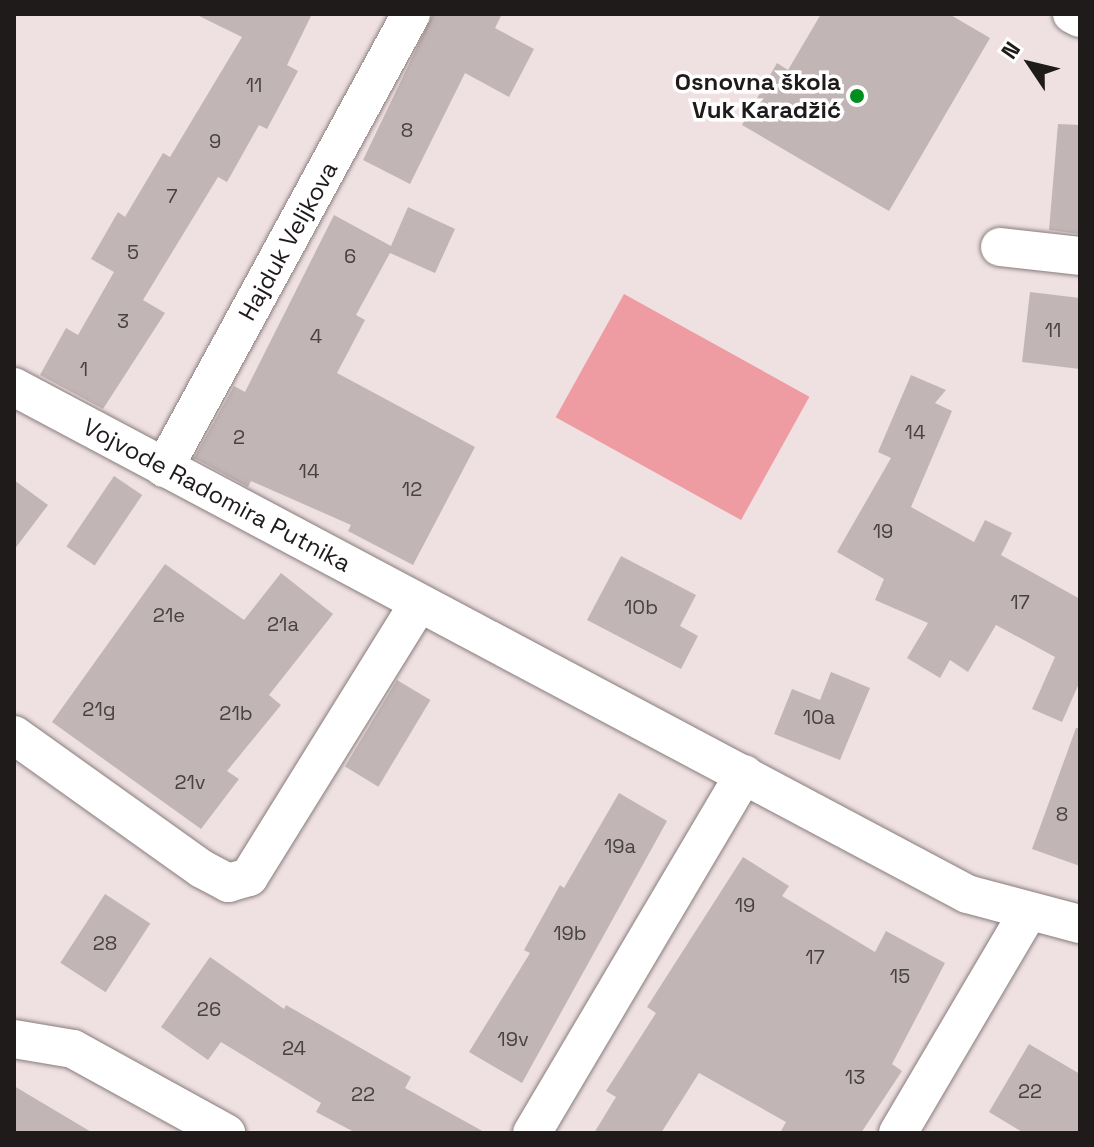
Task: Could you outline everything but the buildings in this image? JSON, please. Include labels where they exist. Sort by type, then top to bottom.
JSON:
[{"type":"street","name":"Hajduk Veljkova","points":[[164,468],[411,14]]},
{"type":"street","points":[[1072,14],[1080,18]]},
{"type":"street","points":[[1000,247],[1080,256]]},
{"type":"street","name":"Vojvode Radomira Putnika","points":[[14,387],[967,894],[1080,924]]},
{"type":"street","points":[[14,735],[202,869],[228,883],[249,877],[418,604]]},
{"type":"street","points":[[532,1133],[744,774]]},
{"type":"street","points":[[910,1129],[1028,912]]},
{"type":"street","points":[[14,1039],[73,1049],[226,1133]]},
{"type":"shaded area","points":[[624,294],[809,397],[741,520],[556,417]]},
{"type":"place","name":"Osnovna škola Vuk Karadžić","points":[[857,96]]}]
